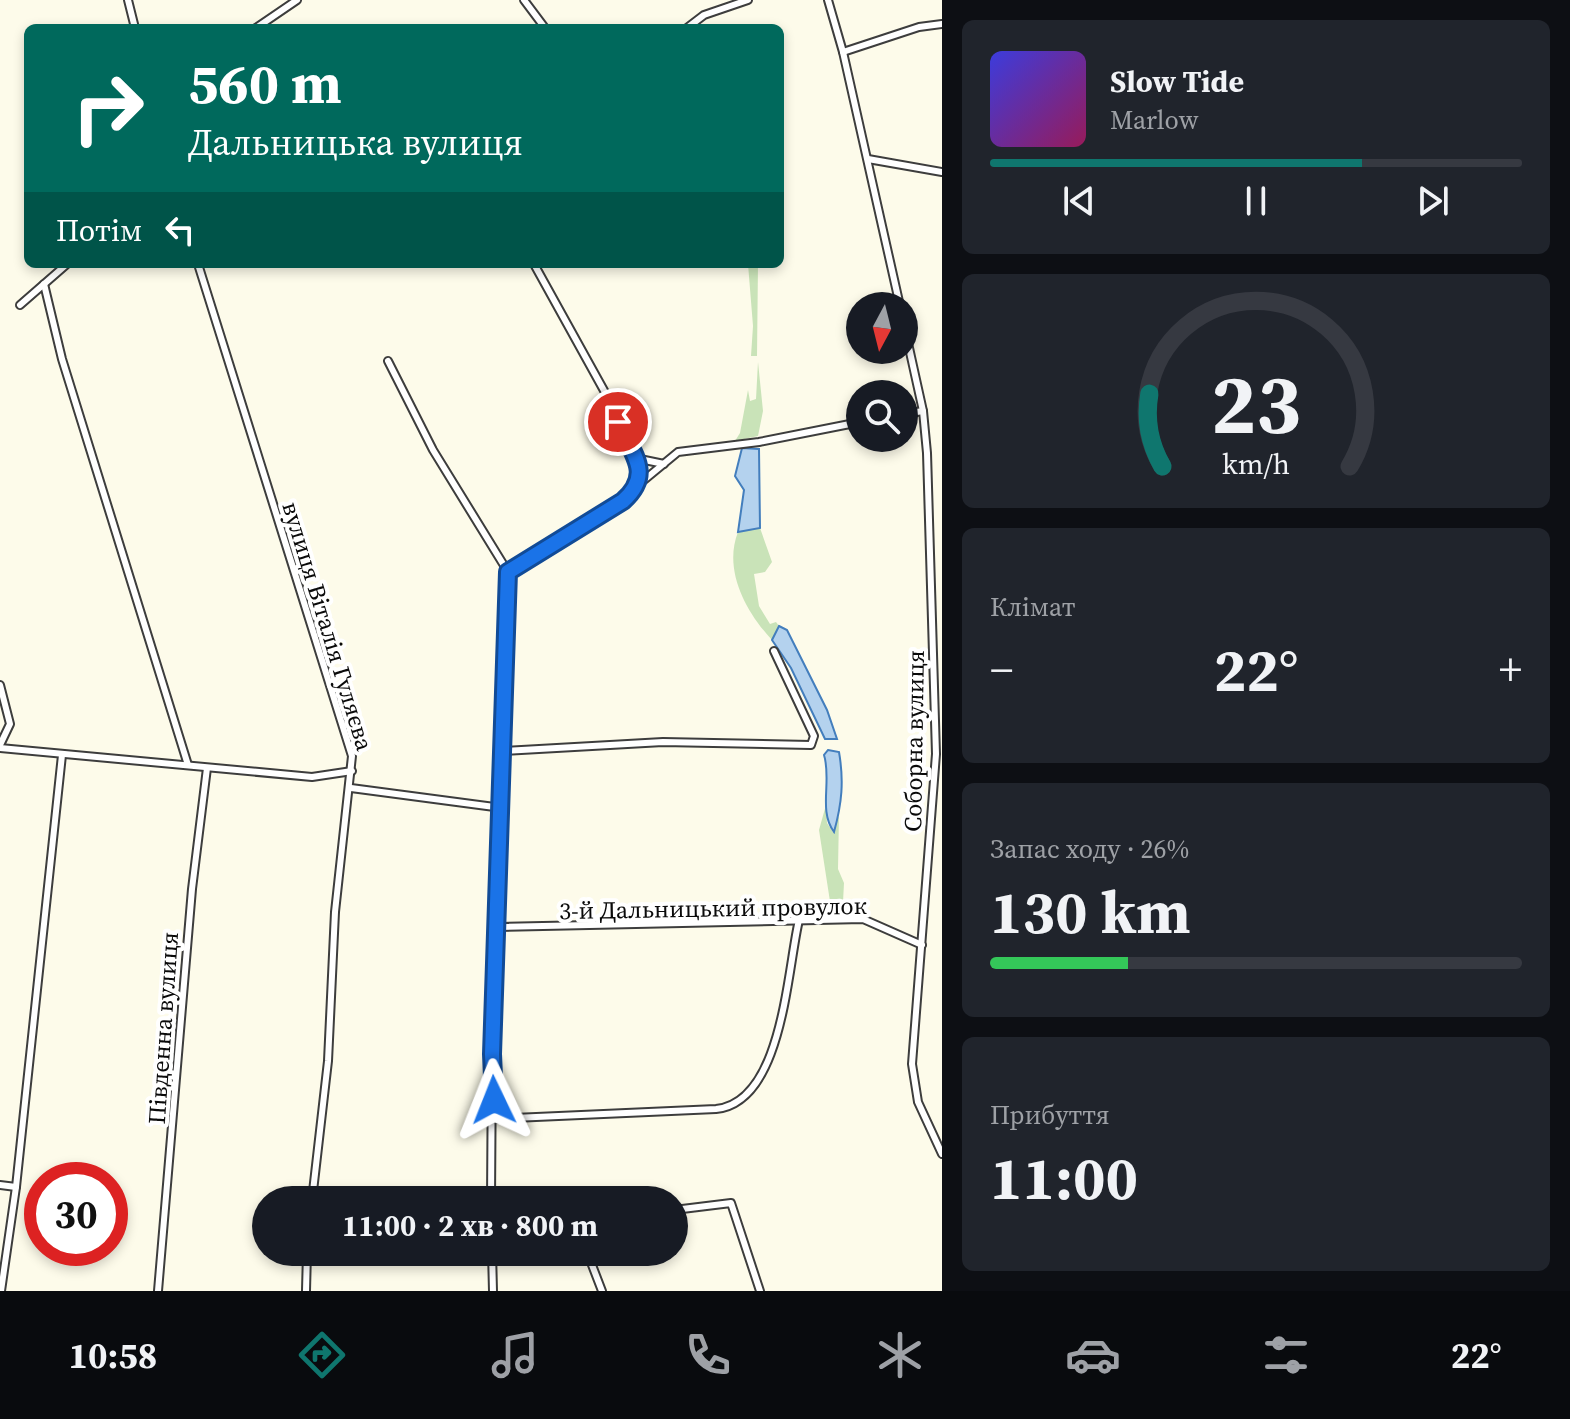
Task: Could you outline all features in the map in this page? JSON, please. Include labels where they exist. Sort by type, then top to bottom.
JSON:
[{"type":"street","points":[[128,0],[134,24]]},
{"type":"street","points":[[262,24],[297,0]]},
{"type":"street","points":[[524,0],[542,24]]},
{"type":"street","points":[[692,24],[713,11],[748,0]]},
{"type":"street","points":[[828,0],[843,52],[897,292]]},
{"type":"street","points":[[843,52],[919,27],[942,24]]},
{"type":"street","points":[[868,159],[942,172]]},
{"type":"street","points":[[20,305],[62,268]]},
{"type":"street","name":"вулиця Віталія Гуляєва","points":[[199,268],[352,756],[351,788],[335,912],[328,1061],[314,1186]]},
{"type":"street","points":[[536,268],[607,396],[640,472],[638,485]]},
{"type":"street","points":[[44,284],[62,359],[188,765]]},
{"type":"street","points":[[388,361],[433,450],[508,572],[492,1054],[491,1186]]},
{"type":"street","name":"Соборна вулиця","points":[[913,364],[923,411],[929,484],[936,754],[913,1074],[918,1102],[942,1154]]},
{"type":"street","points":[[918,412],[923,411]]},
{"type":"street","points":[[508,572],[623,501],[638,485],[683,451],[759,442],[846,425]]},
{"type":"street","points":[[635,458],[664,464]]},
{"type":"street","points":[[932,602],[942,602]]},
{"type":"street","points":[[504,751],[669,742],[724,746],[811,745],[814,736],[774,651]]},
{"type":"street","points":[[0,685],[10,724],[0,747],[312,777],[352,771]]},
{"type":"street","points":[[1,1291],[16,1187],[62,755]]},
{"type":"street","name":"Південна вулиця","points":[[158,1291],[192,889],[207,768]]},
{"type":"street","points":[[351,788],[502,808]]},
{"type":"street","points":[[493,1119],[716,1109],[739,1102],[752,1090],[766,1063],[789,989],[799,920]]},
{"type":"street","name":"3-й Дальницький провулок","points":[[498,927],[869,920],[922,945]]},
{"type":"street","points":[[0,1185],[16,1187]]},
{"type":"street","points":[[688,1208],[731,1203],[760,1291]]},
{"type":"street","points":[[306,1291],[307,1266]]},
{"type":"street","points":[[492,1266],[493,1291]]},
{"type":"street","points":[[592,1266],[602,1291]]},
{"type":"green space","points":[[748,268],[758,268],[757,356],[751,356],[753,326]]},
{"type":"green space","points":[[758,362],[763,411],[758,436],[735,441],[740,433],[748,390],[750,401],[756,399]]},
{"type":"green space","points":[[760,528],[772,562],[765,572],[754,574],[759,606],[770,624],[776,622],[779,626],[772,640],[746,604],[733,561],[738,532]]},
{"type":"green space","points":[[826,805],[827,823],[833,832],[839,815],[838,869],[844,883],[843,902],[831,908],[819,830]]},
{"type":"water","points":[[742,448],[759,449],[760,528],[738,532],[744,490],[735,476]]},
{"type":"water","points":[[779,626],[787,630],[827,710],[837,739],[825,739],[791,668],[772,640]]},
{"type":"water","points":[[828,750],[839,752],[842,782],[834,832],[829,824],[826,805],[824,755]]},
{"type":"route","points":[[494,1100],[492,1054],[504,779],[504,612],[508,572],[623,501],[638,485],[638,465],[618,422]]}]
